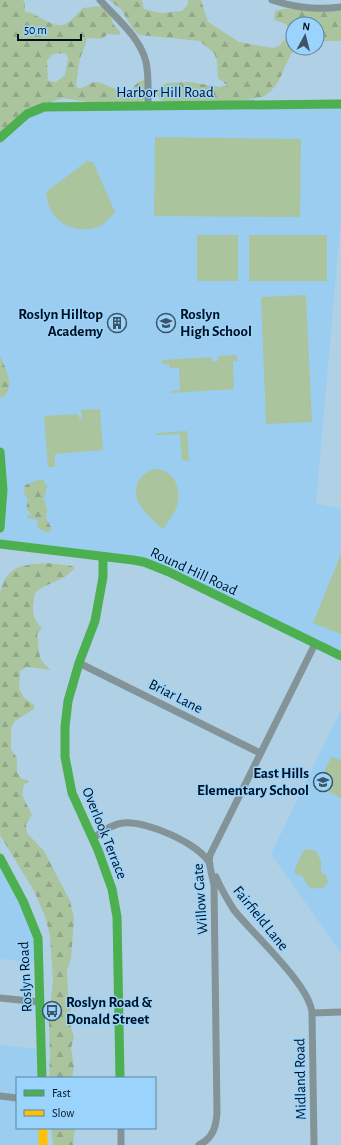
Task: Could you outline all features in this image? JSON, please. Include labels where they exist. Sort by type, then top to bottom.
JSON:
[{"type":"street","points":[[100,0],[135,39],[143,52],[147,69],[148,106]]},
{"type":"street","points":[[272,0],[307,8],[325,9],[341,6]]},
{"type":"street","name":"Harbor Hill Road","points":[[0,138],[27,114],[39,108],[341,104]]},
{"type":"street","points":[[0,452],[3,474],[3,508],[0,528]]},
{"type":"street","name":"Round Hill Road","points":[[0,544],[133,560],[154,566],[341,656]]},
{"type":"street","name":"Overlook Terrace","points":[[103,557],[103,577],[95,621],[79,663],[68,701],[65,727],[65,757],[76,805],[93,838],[112,889],[117,917],[120,1077]]},
{"type":"street","name":"Willow Gate","points":[[199,1145],[207,1140],[215,1129],[217,1113],[214,885],[209,862],[212,848],[315,644]]},
{"type":"street","name":"Briar Lane","points":[[79,663],[260,753]]},
{"type":"street","name":"Fairfield Lane","points":[[93,838],[119,824],[128,822],[148,825],[159,829],[202,853],[209,862],[222,892],[235,911],[262,939],[299,986],[310,1003],[312,1013]]},
{"type":"street","name":"Roslyn Road","points":[[0,858],[35,927],[39,951],[42,1077]]},
{"type":"street","points":[[0,998],[40,1002]]},
{"type":"street","points":[[312,1013],[341,1012]]},
{"type":"street","name":"Midland Road","points":[[312,1013],[314,1145]]},
{"type":"street","points":[[0,1096],[16,1098]]},
{"type":"street","points":[[43,1129],[43,1145]]},
{"type":"street","points":[[121,1129],[121,1145]]},
{"type":"shaded area","name":"Roslyn High School","points":[[341,105],[341,219],[316,503],[341,509],[341,656],[154,566],[0,544],[0,138],[35,110]]},
{"type":"shaded area","name":"East Hills Elementary School","points":[[341,710],[341,953],[271,854]]},
{"type":"shaded area","points":[[0,858],[23,901],[39,963],[0,959]]},
{"type":"shaded area","points":[[0,1045],[41,1049],[42,1077],[16,1077],[16,1129],[43,1129],[43,1145],[0,1145]]},
{"type":"green space","points":[[0,0],[23,0],[25,3],[25,12],[32,13],[53,24],[59,25],[67,23],[83,8],[101,6],[108,10],[114,25],[120,32],[120,35],[108,34],[102,39],[87,38],[79,62],[76,84],[77,88],[82,88],[95,82],[99,82],[114,89],[131,90],[139,82],[145,80],[147,95],[142,102],[107,105],[63,98],[51,102],[0,133]],"holes":[[[65,53],[68,58],[65,75],[56,82],[48,81],[47,61],[53,54]]]},
{"type":"green space","points":[[109,0],[142,0],[144,9],[161,13],[182,11],[188,4],[188,0],[201,0],[208,22],[239,42],[273,48],[279,46],[285,39],[285,56],[290,56],[280,79],[272,90],[266,95],[248,100],[197,103],[169,102],[162,100],[157,94],[157,91],[166,83],[190,82],[219,87],[228,86],[218,78],[217,61],[214,53],[200,41],[139,35],[133,29],[121,9]]},
{"type":"green space","points":[[291,9],[333,11],[341,9],[341,41],[325,41],[325,16],[285,16],[285,24],[274,20],[275,11]]},
{"type":"green space","points":[[155,137],[301,139],[300,217],[154,216]]},
{"type":"green space","points":[[87,161],[93,162],[115,212],[102,225],[90,229],[76,229],[64,224],[54,215],[48,204],[46,192]]},
{"type":"green space","points":[[197,235],[238,235],[238,281],[197,281]]},
{"type":"green space","points":[[249,235],[327,235],[327,281],[249,281]]},
{"type":"green space","points":[[306,295],[312,422],[266,424],[261,297]]},
{"type":"green space","points":[[237,355],[237,361],[233,361],[234,389],[171,393],[171,391],[180,390],[179,368],[169,368],[169,364],[162,364],[162,360],[211,357],[212,361],[218,361],[218,356]]},
{"type":"green space","points":[[0,356],[7,372],[9,382],[9,387],[4,397],[0,397]]},
{"type":"green space","points":[[100,409],[103,450],[55,454],[55,467],[48,467],[44,416],[78,414],[80,420],[82,419],[81,410]]},
{"type":"green space","points":[[187,431],[189,461],[182,460],[180,434],[157,435],[156,433]]},
{"type":"green space","points":[[155,469],[163,470],[169,473],[178,490],[175,511],[163,529],[142,508],[136,496],[138,482],[143,475]]},
{"type":"green space","points":[[38,480],[43,480],[47,486],[44,499],[47,510],[46,518],[52,529],[48,532],[44,532],[37,527],[37,522],[39,520],[27,518],[28,515],[32,515],[26,509],[28,501],[24,493],[25,485]]},
{"type":"green space","points":[[341,554],[341,634],[313,623]]},
{"type":"green space","points":[[48,563],[72,566],[75,568],[65,577],[43,587],[35,593],[33,612],[38,624],[42,628],[37,634],[40,655],[43,662],[51,670],[27,667],[20,671],[19,688],[24,698],[34,705],[34,709],[15,721],[11,728],[11,749],[17,758],[17,773],[22,779],[30,781],[24,784],[22,795],[32,815],[26,824],[27,833],[44,851],[70,901],[74,918],[71,959],[67,970],[68,994],[73,1005],[68,1016],[74,1037],[71,1048],[74,1068],[72,1077],[49,1077],[49,1023],[53,980],[50,936],[45,916],[33,889],[0,835],[0,594],[6,577],[11,572],[16,568]]},
{"type":"green space","points":[[331,757],[341,760],[341,798],[323,789],[316,789],[314,786],[315,783],[320,781]]},
{"type":"green space","points":[[306,849],[316,851],[321,861],[321,872],[326,875],[328,881],[324,888],[312,888],[306,884],[302,876],[295,874],[295,868],[303,851]]},
{"type":"green space","points":[[51,1129],[75,1129],[73,1145],[53,1145]]},
{"type":"traffic: fast","points":[[0,138],[27,114],[44,107],[341,104]]},
{"type":"traffic: fast","points":[[0,452],[3,490],[0,528]]},
{"type":"traffic: fast","points":[[0,544],[144,562],[169,572],[341,656]]},
{"type":"traffic: fast","points":[[103,557],[103,577],[95,621],[79,663],[68,701],[65,727],[65,757],[72,793],[98,850],[112,889],[117,917],[120,1077]]},
{"type":"traffic: fast","points":[[0,858],[23,901],[38,938],[42,1077]]},
{"type":"traffic: slow","points":[[43,1129],[43,1145]]},
{"type":"place","name":"Roslyn Hilltop Academy","points":[[117,323]]},
{"type":"place","name":"Roslyn High School","points":[[166,323]]},
{"type":"place","name":"East Hills Elementary School","points":[[323,782]]},
{"type":"place","name":"Roslyn Road & Donald Street","points":[[52,1011]]}]
